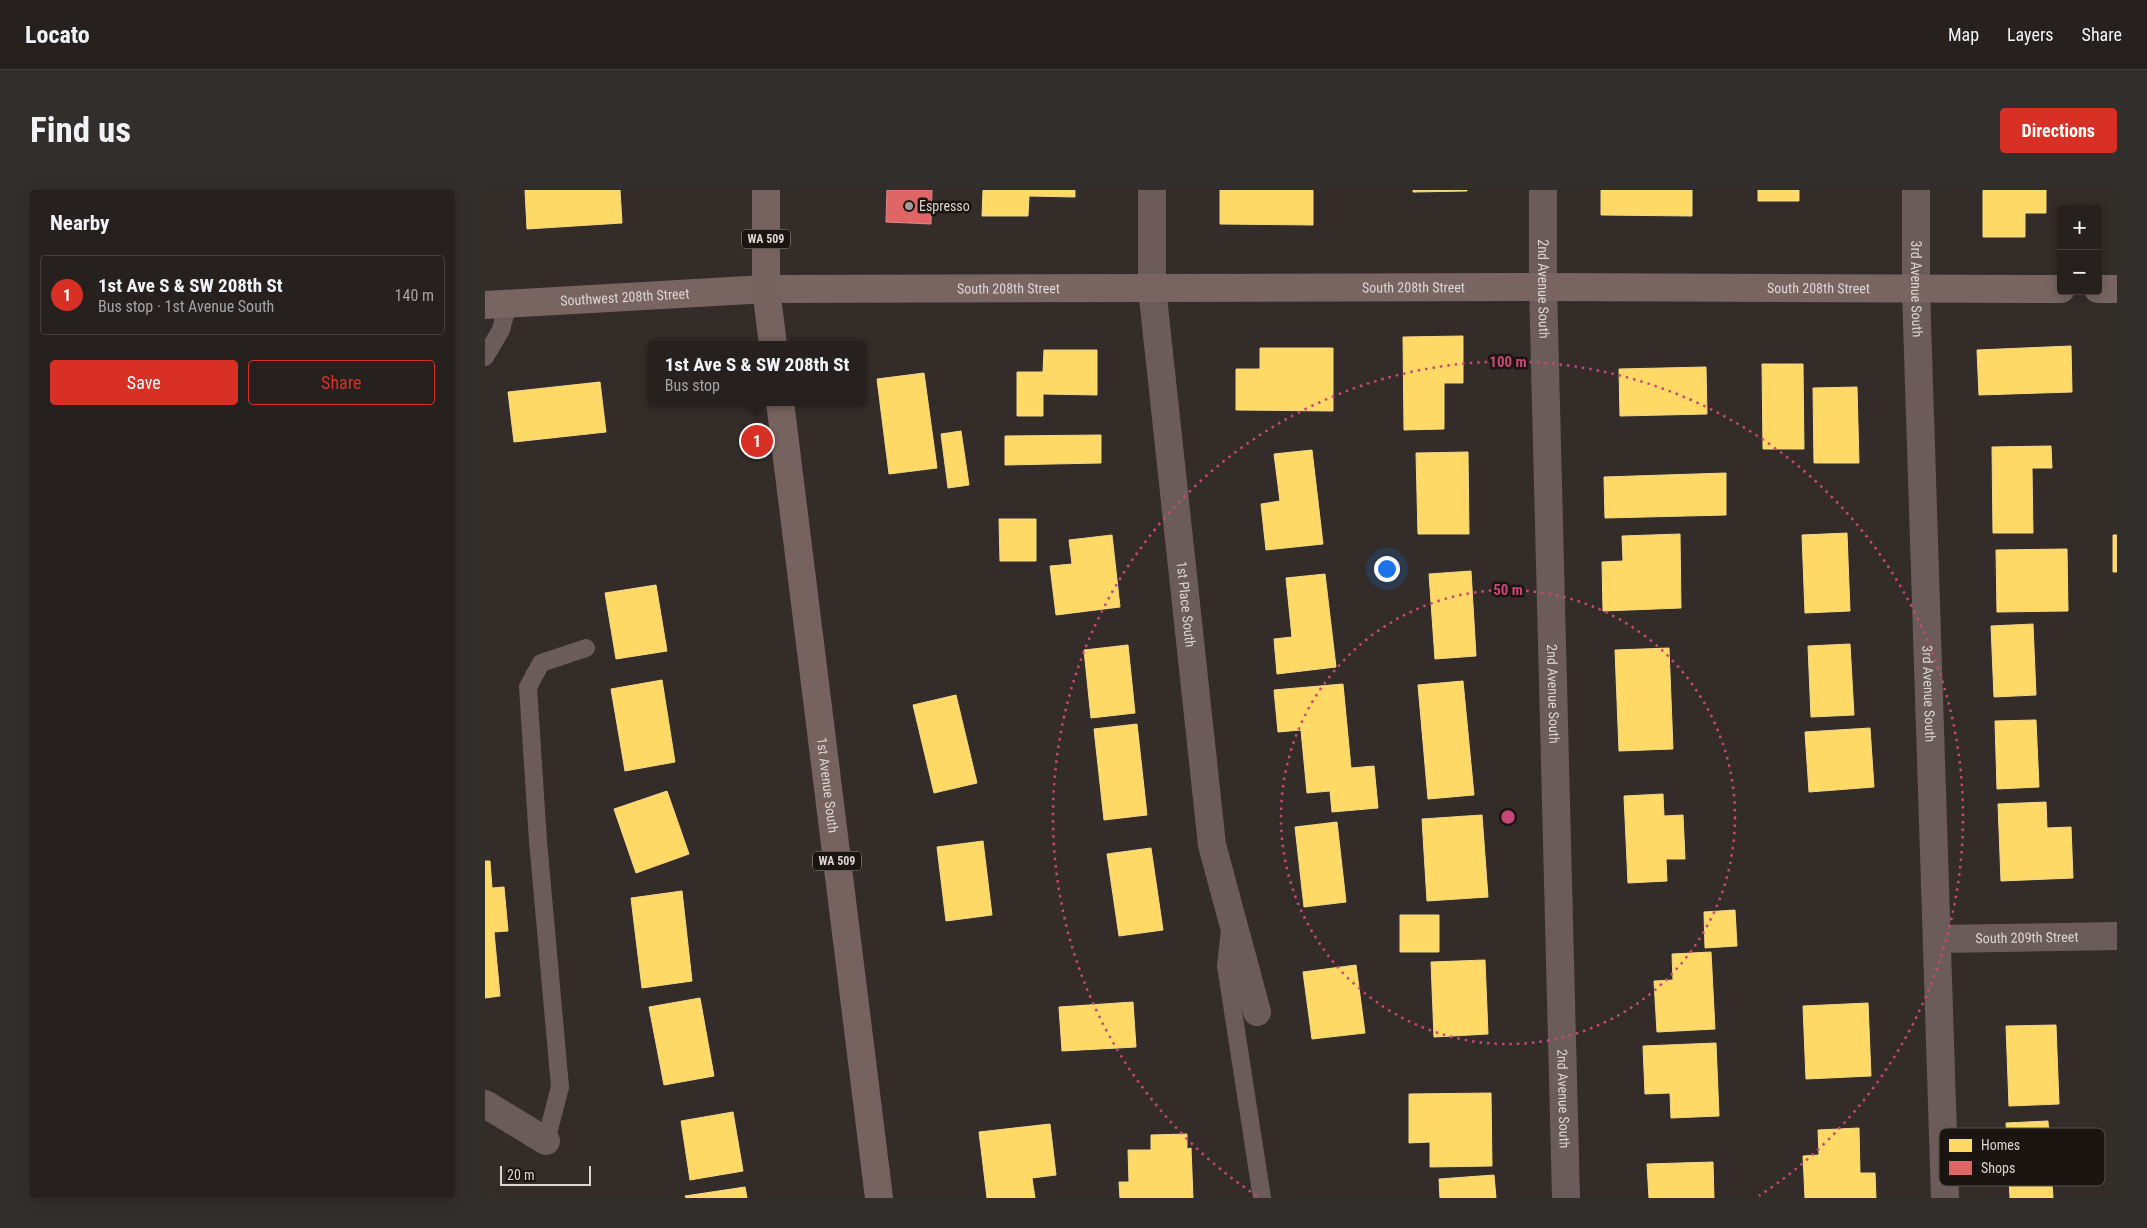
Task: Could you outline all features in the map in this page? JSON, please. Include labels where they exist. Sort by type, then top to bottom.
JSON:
[{"type":"main road","name":"WA 509","points":[[766,190],[765,289],[772,341]]},
{"type":"main road","name":"1st Avenue South","points":[[780,406],[879,1198]]},
{"type":"street","name":"1st Place South","points":[[1152,190],[1152,288],[1212,845],[1257,1012]]},
{"type":"street","name":"2nd Avenue South","points":[[1543,190],[1543,287],[1566,1198]]},
{"type":"street","name":"3rd Avenue South","points":[[1916,190],[1916,290],[1943,1128]]},
{"type":"street","name":"South 208th Street","points":[[765,289],[1543,287],[2057,290]]},
{"type":"street","name":"Southwest 208th Street","points":[[496,304],[765,289]]},
{"type":"street","points":[[2102,289],[2117,289]]},
{"type":"street","name":"South 209th Street","points":[[1937,939],[2117,936]]},
{"type":"street","points":[[485,1104],[546,1142]]},
{"type":"lane","points":[[485,357],[501,330],[496,304]]},
{"type":"lane","points":[[546,1142],[560,1087],[538,841],[528,687],[541,663],[586,648]]},
{"type":"lane","points":[[1233,920],[1228,941],[1226,966],[1262,1198]]},
{"type":"building: Homes","points":[[525,190],[620,190],[622,223],[527,229]]},
{"type":"building: Homes","points":[[983,190],[1075,190],[1075,197],[1029,196],[1028,216],[982,216]]},
{"type":"building: Homes","points":[[1220,190],[1313,190],[1313,225],[1220,224]]},
{"type":"building: Homes","points":[[1413,190],[1467,190],[1467,191],[1413,192]]},
{"type":"building: Homes","points":[[1601,190],[1692,190],[1692,216],[1601,215]]},
{"type":"building: Homes","points":[[1758,190],[1799,190],[1799,201],[1758,201]]},
{"type":"building: Homes","points":[[1983,190],[2046,190],[2046,213],[2025,213],[2025,237],[1983,237]]},
{"type":"building: Homes","points":[[1463,336],[1463,383],[1444,383],[1444,429],[1404,430],[1403,337]]},
{"type":"building: Homes","points":[[2071,346],[2072,392],[1979,395],[1977,350]]},
{"type":"building: Homes","points":[[1260,348],[1333,348],[1333,411],[1236,410],[1236,369],[1260,369]]},
{"type":"building: Homes","points":[[1044,350],[1097,350],[1097,395],[1043,394],[1043,416],[1017,416],[1017,372],[1043,372]]},
{"type":"building: Homes","points":[[1762,364],[1803,364],[1804,449],[1763,449]]},
{"type":"building: Homes","points":[[1706,367],[1707,414],[1620,416],[1619,369]]},
{"type":"building: Homes","points":[[924,373],[937,468],[889,474],[877,379]]},
{"type":"building: Homes","points":[[600,382],[606,432],[514,442],[508,392]]},
{"type":"building: Homes","points":[[1857,387],[1859,463],[1814,463],[1813,388]]},
{"type":"building: Homes","points":[[961,431],[969,485],[948,488],[941,434]]},
{"type":"building: Homes","points":[[1101,435],[1101,463],[1005,465],[1005,436]]},
{"type":"building: Homes","points":[[2051,446],[2052,468],[2032,468],[2033,533],[1993,533],[1992,447]]},
{"type":"building: Homes","points":[[1312,450],[1323,544],[1266,550],[1261,504],[1280,501],[1274,454]]},
{"type":"building: Homes","points":[[1468,452],[1469,534],[1418,534],[1416,453]]},
{"type":"building: Homes","points":[[1726,473],[1726,515],[1605,518],[1604,477]]},
{"type":"building: Homes","points":[[999,519],[1036,519],[1036,561],[1000,561]]},
{"type":"building: Homes","points":[[1847,533],[1850,611],[1805,613],[1802,535]]},
{"type":"building: Homes","points":[[1680,534],[1681,608],[1603,611],[1602,562],[1623,561],[1622,536]]},
{"type":"building: Homes","points":[[1112,535],[1120,607],[1056,615],[1050,566],[1072,564],[1069,540]]},
{"type":"building: Homes","points":[[2113,535],[2117,535],[2117,572],[2113,572]]},
{"type":"building: Homes","points":[[2067,549],[2068,611],[1997,612],[1996,550]]},
{"type":"building: Homes","points":[[1471,571],[1476,656],[1435,659],[1429,574]]},
{"type":"building: Homes","points":[[1325,574],[1336,667],[1277,674],[1274,639],[1292,637],[1286,578]]},
{"type":"building: Homes","points":[[656,585],[667,651],[616,659],[605,593]]},
{"type":"building: Homes","points":[[2033,624],[2036,695],[1994,697],[1991,626]]},
{"type":"building: Homes","points":[[1850,644],[1854,715],[1811,717],[1808,646]]},
{"type":"building: Homes","points":[[1128,645],[1135,713],[1091,718],[1084,650]]},
{"type":"building: Homes","points":[[1669,648],[1673,749],[1619,751],[1615,650]]},
{"type":"building: Homes","points":[[662,680],[675,762],[625,771],[611,689]]},
{"type":"building: Homes","points":[[1463,681],[1474,795],[1428,799],[1418,685]]},
{"type":"building: Homes","points":[[1343,684],[1351,768],[1374,766],[1378,808],[1332,812],[1330,791],[1307,793],[1301,730],[1278,732],[1274,690]]},
{"type":"building: Homes","points":[[956,695],[977,783],[934,793],[913,705]]},
{"type":"building: Homes","points":[[2036,720],[2039,787],[1997,789],[1995,721]]},
{"type":"building: Homes","points":[[1137,724],[1147,815],[1104,820],[1094,729]]},
{"type":"building: Homes","points":[[1870,728],[1874,787],[1809,792],[1805,732]]},
{"type":"building: Homes","points":[[667,791],[689,854],[636,873],[614,809]]},
{"type":"building: Homes","points":[[1663,794],[1664,816],[1683,815],[1685,859],[1666,859],[1667,881],[1628,883],[1624,796]]},
{"type":"building: Homes","points":[[2046,802],[2047,828],[2071,827],[2073,878],[2001,881],[1998,804]]},
{"type":"building: Homes","points":[[1482,815],[1488,897],[1427,901],[1422,819]]},
{"type":"building: Homes","points":[[1337,822],[1346,902],[1304,907],[1295,827]]},
{"type":"building: Homes","points":[[983,841],[992,915],[946,921],[937,847]]},
{"type":"building: Homes","points":[[1151,848],[1163,930],[1119,936],[1107,854]]},
{"type":"building: Homes","points":[[485,861],[490,861],[492,888],[504,887],[508,931],[494,932],[500,996],[485,998]]},
{"type":"building: Homes","points":[[682,891],[692,981],[642,988],[631,898]]},
{"type":"building: Homes","points":[[1735,910],[1737,946],[1705,948],[1704,912]]},
{"type":"building: Homes","points":[[1400,915],[1439,915],[1439,952],[1400,952]]},
{"type":"building: Homes","points":[[1711,952],[1715,1029],[1657,1032],[1654,981],[1673,980],[1672,954]]},
{"type":"building: Homes","points":[[1485,960],[1488,1034],[1434,1037],[1431,962]]},
{"type":"building: Homes","points":[[1356,965],[1365,1033],[1312,1039],[1303,972]]},
{"type":"building: Homes","points":[[700,998],[714,1076],[664,1085],[649,1007]]},
{"type":"building: Homes","points":[[1133,1002],[1136,1047],[1062,1051],[1059,1007]]},
{"type":"building: Homes","points":[[1868,1003],[1871,1076],[1806,1079],[1803,1006]]},
{"type":"building: Homes","points":[[2056,1025],[2059,1104],[2009,1106],[2006,1026]]},
{"type":"building: Homes","points":[[1716,1043],[1719,1116],[1671,1118],[1670,1093],[1645,1094],[1643,1046]]},
{"type":"building: Homes","points":[[1491,1093],[1492,1166],[1430,1167],[1430,1142],[1409,1143],[1409,1094]]},
{"type":"building: Homes","points":[[733,1112],[743,1171],[690,1180],[681,1121]]},
{"type":"building: Homes","points":[[2048,1121],[2048,1128],[2006,1128],[2006,1123]]},
{"type":"building: Homes","points":[[1050,1124],[1056,1175],[1032,1178],[1035,1198],[987,1198],[979,1132]]},
{"type":"building: Homes","points":[[1859,1128],[1860,1173],[1875,1173],[1876,1198],[1805,1198],[1803,1156],[1819,1155],[1818,1130]]},
{"type":"building: Homes","points":[[1187,1134],[1187,1149],[1191,1148],[1193,1198],[1120,1198],[1119,1182],[1129,1182],[1128,1150],[1151,1150],[1151,1135]]},
{"type":"building: Homes","points":[[1713,1162],[1714,1198],[1649,1198],[1647,1164]]},
{"type":"building: Homes","points":[[1494,1175],[1496,1198],[1440,1198],[1439,1179]]},
{"type":"building: Homes","points":[[2009,1186],[2052,1186],[2053,1198],[2010,1198]]},
{"type":"building: Homes","points":[[745,1187],[747,1198],[686,1198],[685,1196]]},
{"type":"building: Shops","name":"Espresso","points":[[887,190],[932,190],[931,224],[886,222]]},
{"type":"place","name":"Espresso","points":[[909,206]]},
{"type":"place","name":"1st Ave S & SW 208th St","points":[[757,441]]}]
